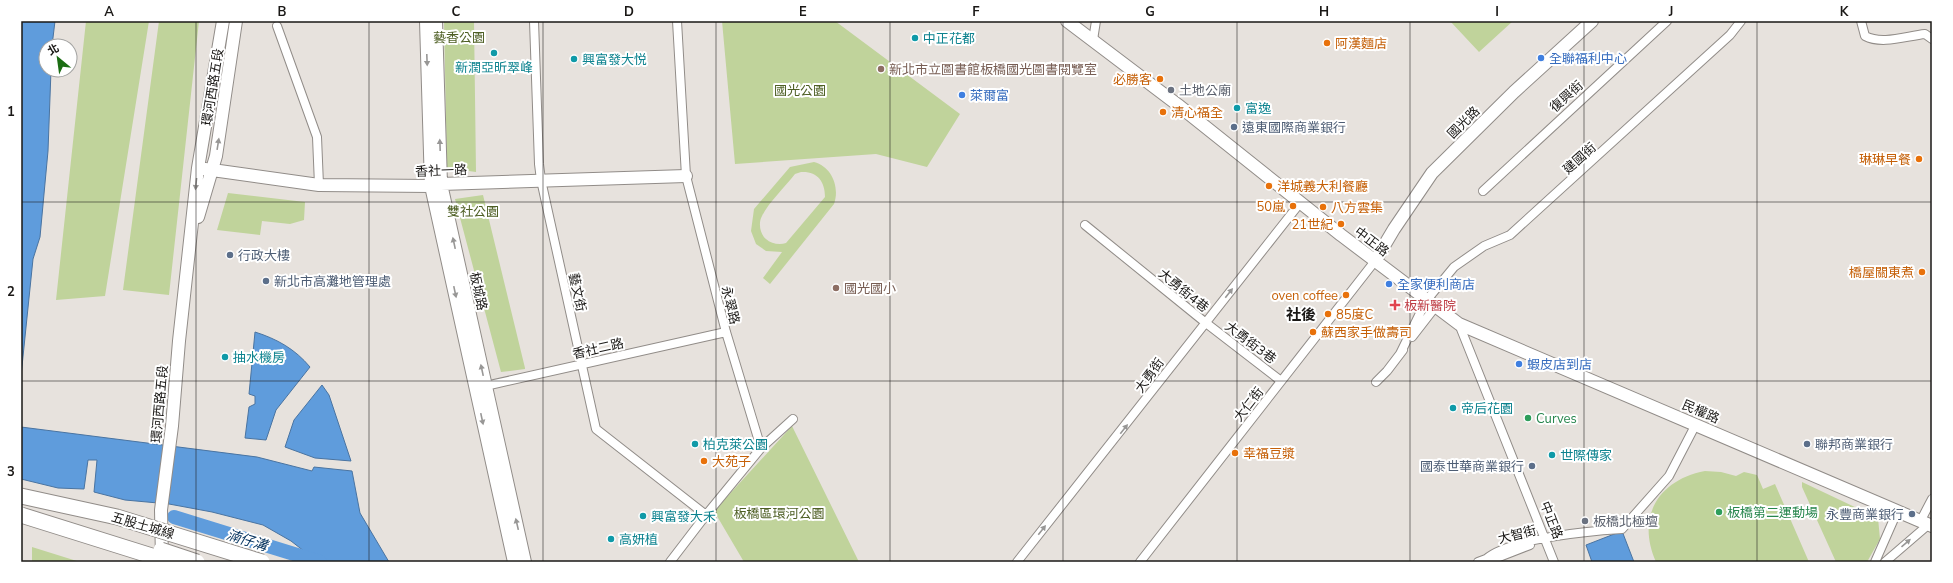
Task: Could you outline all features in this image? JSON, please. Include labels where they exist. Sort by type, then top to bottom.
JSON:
[{"type":"highway","name":"五股土城線","points":[[21,496],[117,517],[262,562]]},
{"type":"highway","points":[[53,504],[227,562]]},
{"type":"highway","name":"五股土城線","points":[[21,515],[46,521],[171,562]]},
{"type":"highway","points":[[46,521],[128,538],[197,562]]},
{"type":"street","name":"環河西路五段","points":[[162,562],[161,510],[170,438],[198,168],[223,21]]},
{"type":"street","name":"環河西路五段","points":[[189,249],[216,156],[236,21]]},
{"type":"street","name":"板城路","points":[[426,21],[436,185],[481,387],[525,562]]},
{"type":"street","name":"板城路","points":[[436,21],[436,185]]},
{"type":"street","name":"藝文街","points":[[534,21],[539,164],[541,180],[596,429],[706,514]]},
{"type":"street","name":"永翠路","points":[[677,21],[686,176],[726,332],[761,448]]},
{"type":"street","name":"中正路","points":[[1067,21],[1458,324],[1554,562]]},
{"type":"street","points":[[1093,40],[1096,21]]},
{"type":"street","name":"國光路","points":[[1375,261],[1394,229],[1432,173],[1514,92],[1592,21]]},
{"type":"street","name":"復興街","points":[[1483,191],[1667,21]]},
{"type":"street","name":"建國街","points":[[1376,382],[1400,354],[1454,267],[1484,246],[1510,235],[1547,203],[1730,35],[1741,21]]},
{"type":"street","points":[[1861,21],[1866,36],[1872,40],[1925,34],[1932,39]]},
{"type":"street","points":[[277,26],[317,137],[319,185]]},
{"type":"street","name":"香社一路","points":[[198,168],[319,185],[436,185],[541,180],[686,176]]},
{"type":"street","name":"大勇街","points":[[1018,561],[1300,203]]},
{"type":"street","name":"大勇街4巷","points":[[1085,225],[1206,323]]},
{"type":"street","name":"大仁街","points":[[1140,562],[1375,261]]},
{"type":"street","name":"大勇街3巷","points":[[1206,323],[1281,381]]},
{"type":"street","name":"民權路","points":[[1458,324],[1696,424],[1927,524]]},
{"type":"street","name":"香社二路","points":[[481,387],[726,332]]},
{"type":"street","name":"板城路","points":[[481,387],[514,562]]},
{"type":"street","points":[[670,562],[706,514],[761,448],[793,419]]},
{"type":"street","name":"大智街","points":[[1482,560],[1499,557],[1545,539],[1597,530],[1622,528],[1669,476],[1696,424]]},
{"type":"street","points":[[1885,562],[1927,524],[1932,499]]},
{"type":"street","points":[[1875,562],[1897,512]]},
{"type":"green space","points":[[86,21],[149,21],[105,296],[56,300]]},
{"type":"green space","points":[[159,21],[199,21],[169,295],[123,290]]},
{"type":"green space","name":"藝香公園","points":[[444,21],[474,21],[476,172],[447,168]]},
{"type":"green space","name":"國光公園","points":[[722,21],[835,21],[960,114],[927,167],[876,154],[735,164]]},
{"type":"green space","points":[[1450,21],[1513,21],[1479,52]]},
{"type":"green space","points":[[814,162],[826,168],[833,178],[836,198],[834,204],[770,284],[763,278],[782,252],[766,251],[756,244],[751,231],[754,209],[790,167]],"holes":[[[807,172],[816,175],[822,182],[825,197],[786,243],[778,244],[768,241],[761,231],[760,222],[762,216],[773,200],[795,174]]]},
{"type":"green space","points":[[228,193],[305,202],[304,220],[290,224],[262,221],[260,235],[217,230]]},
{"type":"green space","name":"雙社公園","points":[[483,195],[525,369],[501,372],[455,199]]},
{"type":"green space","name":"板橋區環河公園","points":[[792,426],[859,562],[744,562],[714,511]]},
{"type":"green space","name":"板橋第二運動場","points":[[1705,471],[1721,472],[1736,476],[1744,472],[1757,475],[1763,489],[1775,484],[1809,562],[1656,562],[1650,546],[1649,530],[1650,516],[1655,503],[1664,492],[1675,483],[1689,476]]},
{"type":"green space","points":[[1802,482],[1878,518],[1880,539],[1867,562],[1836,562],[1802,487]]},
{"type":"green space","points":[[32,547],[80,562],[32,562]]},
{"type":"water","points":[[21,21],[55,21],[53,38],[38,38],[38,78],[51,78],[48,151],[40,237],[33,259],[21,376]]},
{"type":"water","points":[[255,332],[285,345],[310,367],[276,410],[266,440],[245,438],[249,407],[255,404],[255,396],[249,394]]},
{"type":"water","points":[[322,385],[329,395],[351,461],[315,458],[285,447],[294,420]]},
{"type":"water","points":[[21,427],[257,457],[312,471],[314,467],[352,471],[360,513],[389,562],[318,562],[291,541],[263,525],[212,512],[169,504],[125,500],[94,492],[97,460],[88,460],[84,489],[58,488],[21,479]]},
{"type":"water","points":[[1622,531],[1634,562],[1592,562],[1586,545]]},
{"type":"waterway","name":"湳仔溝","points":[[174,517],[320,562]]},
{"type":"place","name":"中正花都","points":[[915,38]]},
{"type":"place","name":"阿漢麵店","points":[[1327,43]]},
{"type":"place","name":"新潤亞昕翠峰","points":[[494,53]]},
{"type":"place","name":"全聯福利中心","points":[[1541,58]]},
{"type":"place","name":"興富發大悦","points":[[574,59]]},
{"type":"place","name":"新北市立圖書館板橋國光圖書閱覽室","points":[[881,69]]},
{"type":"place","name":"必勝客","points":[[1160,79]]},
{"type":"place","name":"土地公廟","points":[[1171,90]]},
{"type":"place","name":"萊爾富","points":[[962,95]]},
{"type":"place","name":"富逸","points":[[1237,108]]},
{"type":"place","name":"清心福全","points":[[1163,112]]},
{"type":"place","name":"遠東國際商業銀行","points":[[1234,127]]},
{"type":"place","name":"琳琳早餐","points":[[1919,159]]},
{"type":"place","name":"洋城義大利餐廳","points":[[1269,186]]},
{"type":"place","name":"50嵐","points":[[1293,206]]},
{"type":"place","name":"八方雲集","points":[[1323,207]]},
{"type":"place","name":"21世紀","points":[[1341,224]]},
{"type":"place","name":"行政大樓","points":[[230,255]]},
{"type":"place","name":"橋屋關東煮","points":[[1922,272]]},
{"type":"place","name":"新北市高灘地管理處","points":[[266,281]]},
{"type":"place","name":"全家便利商店","points":[[1389,284]]},
{"type":"place","name":"國光國小","points":[[836,288]]},
{"type":"place","name":"oven coffee","points":[[1346,295]]},
{"type":"place","name":"板新醫院","points":[[1395,305]]},
{"type":"place","name":"85度C","points":[[1328,314]]},
{"type":"place","name":"蘇西家手做壽司","points":[[1313,332]]},
{"type":"place","name":"抽水機房","points":[[225,357]]},
{"type":"place","name":"蝦皮店到店","points":[[1519,364]]},
{"type":"place","name":"帝后花園","points":[[1453,408]]},
{"type":"place","name":"Curves","points":[[1528,418]]},
{"type":"place","name":"柏克萊公園","points":[[695,444]]},
{"type":"place","name":"聯邦商業銀行","points":[[1807,444]]},
{"type":"place","name":"幸福豆漿","points":[[1235,453]]},
{"type":"place","name":"世際傳家","points":[[1552,455]]},
{"type":"place","name":"大苑子","points":[[704,461]]},
{"type":"place","name":"國泰世華商業銀行","points":[[1532,466]]},
{"type":"place","name":"板橋第二運動場","points":[[1719,512]]},
{"type":"place","name":"永豐商業銀行","points":[[1912,514]]},
{"type":"place","name":"興富發大禾","points":[[643,516]]},
{"type":"place","name":"板橋北極壇","points":[[1585,521]]},
{"type":"place","name":"高妍植","points":[[611,539]]},
{"type":"district","name":"社後","points":[[1301,315]]}]
